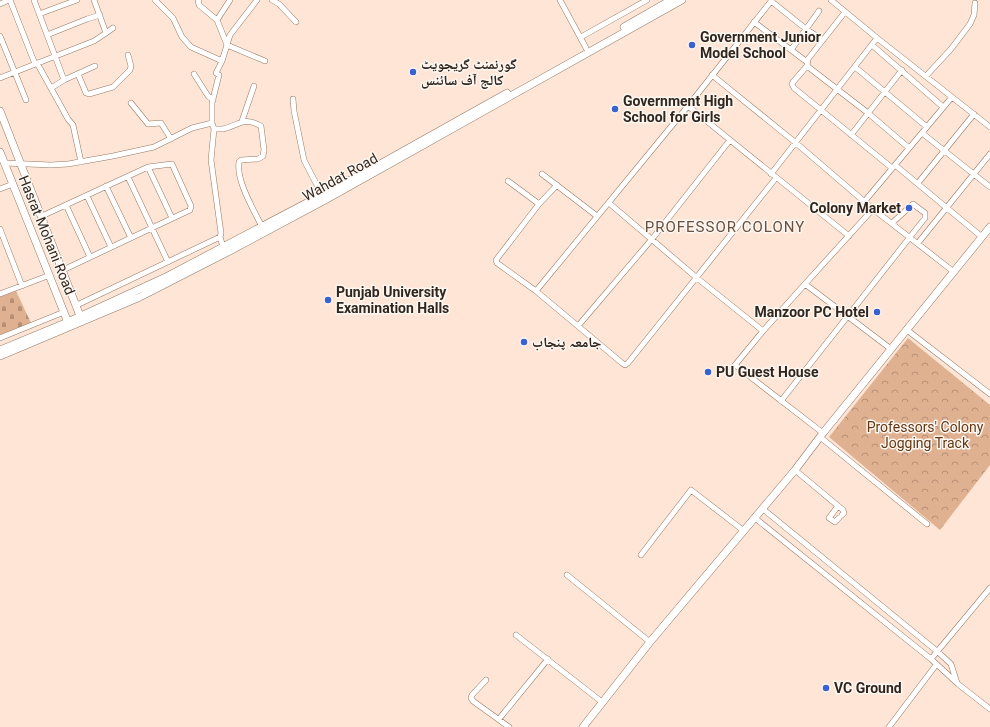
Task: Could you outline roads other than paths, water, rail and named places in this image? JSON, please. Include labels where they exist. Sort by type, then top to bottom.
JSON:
[{"type":"main road","name":"Wahdat Road","points":[[224,250],[334,196],[649,15],[671,0]]},
{"type":"main road","name":"Wahdat Road","points":[[0,356],[82,319],[140,297],[262,227],[322,196],[438,132],[586,48],[649,15],[682,0]]},
{"type":"main road","points":[[0,110],[82,319]]},
{"type":"main road","name":"Hasrat Mohani Road","points":[[0,152],[69,325]]},
{"type":"main road","points":[[22,205],[35,200]]},
{"type":"main road","points":[[583,727],[650,642],[795,470],[990,227]]},
{"type":"main road","name":"Wahdat Road","points":[[0,350],[69,325]]},
{"type":"street","points":[[0,4],[9,0],[36,64],[73,125],[81,162]]},
{"type":"street","points":[[34,0],[64,80]]},
{"type":"street","points":[[39,14],[77,0]]},
{"type":"street","points":[[94,0],[106,33]]},
{"type":"street","points":[[155,0],[173,18],[182,37],[191,47],[222,61]]},
{"type":"street","points":[[199,0],[198,2],[200,5],[217,20],[227,45],[265,61]]},
{"type":"street","points":[[217,20],[230,0]]},
{"type":"street","points":[[224,250],[220,237],[221,233],[211,160],[214,129],[212,123],[213,100],[219,75],[216,73],[222,61],[230,35],[257,0]]},
{"type":"street","points":[[272,0],[279,4],[296,22]]},
{"type":"street","points":[[560,0],[586,48]]},
{"type":"street","points":[[581,37],[647,0]]},
{"type":"street","points":[[536,291],[688,106],[772,0],[806,29],[823,40]]},
{"type":"street","points":[[831,0],[877,38],[990,126]]},
{"type":"street","points":[[926,76],[970,24],[974,15],[975,3]]},
{"type":"street","points":[[791,50],[819,11]]},
{"type":"street","points":[[845,12],[793,82],[793,86],[851,135],[918,183],[982,237]]},
{"type":"street","points":[[47,35],[100,15]]},
{"type":"street","points":[[754,22],[791,50],[909,148]]},
{"type":"street","points":[[0,78],[94,41],[114,28]]},
{"type":"street","points":[[0,36],[26,100]]},
{"type":"street","points":[[771,174],[877,38]]},
{"type":"street","points":[[872,45],[943,107]]},
{"type":"street","points":[[78,74],[86,93],[89,94],[113,87],[120,82],[130,70],[131,66],[128,55]]},
{"type":"street","points":[[50,88],[95,66]]},
{"type":"street","points":[[855,67],[927,127]]},
{"type":"street","points":[[851,135],[902,70]]},
{"type":"street","points":[[194,74],[208,96],[213,100]]},
{"type":"street","points":[[712,75],[796,142],[864,202],[954,272]]},
{"type":"street","points":[[242,121],[254,86]]},
{"type":"street","points":[[864,202],[952,97]]},
{"type":"street","points":[[293,99],[294,112],[304,160],[322,196]]},
{"type":"street","points":[[131,103],[148,124],[161,123],[171,139]]},
{"type":"street","points":[[688,106],[849,236]]},
{"type":"street","points":[[918,183],[974,114]]},
{"type":"street","points":[[214,129],[223,129],[242,121],[255,123],[261,126],[264,150],[263,156],[258,159],[241,160],[239,162],[238,170],[239,177],[262,227]]},
{"type":"street","points":[[5,164],[68,164],[113,156],[154,147],[192,128],[212,123]]},
{"type":"street","points":[[922,133],[990,187]]},
{"type":"street","points":[[578,326],[652,239],[730,140]]},
{"type":"street","points":[[918,243],[990,154]]},
{"type":"street","points":[[42,216],[148,167],[172,164],[191,206],[190,210],[63,270]]},
{"type":"street","points":[[148,167],[172,218]]},
{"type":"street","points":[[542,174],[597,216]]},
{"type":"street","points":[[128,177],[168,262]]},
{"type":"street","points":[[557,185],[539,204],[496,260],[497,263],[536,291],[625,365],[697,278],[776,178]]},
{"type":"street","points":[[508,181],[539,204]]},
{"type":"street","points":[[0,189],[13,184]]},
{"type":"street","points":[[106,186],[131,238]]},
{"type":"street","points":[[87,196],[111,247]]},
{"type":"street","points":[[609,203],[697,278],[763,331]]},
{"type":"street","points":[[66,205],[90,257]]},
{"type":"street","points":[[781,401],[926,215],[916,205],[910,205],[892,224]]},
{"type":"street","points":[[873,209],[763,331],[735,365],[781,401],[927,524]]},
{"type":"street","points":[[0,229],[22,286]]},
{"type":"street","points":[[76,305],[220,237]]},
{"type":"street","points":[[0,294],[50,275]]},
{"type":"street","points":[[805,284],[891,349]]},
{"type":"street","points":[[0,338],[64,312]]},
{"type":"street","points":[[907,330],[990,394]]},
{"type":"street","points":[[795,470],[838,506],[843,511],[835,522],[829,518],[838,506]]},
{"type":"street","points":[[641,555],[690,490],[744,531]]},
{"type":"street","points":[[763,509],[938,652],[951,664],[958,684]]},
{"type":"street","points":[[755,518],[990,709]]},
{"type":"street","points":[[567,575],[650,642]]},
{"type":"street","points":[[930,659],[938,652],[990,588]]},
{"type":"street","points":[[516,635],[602,702]]},
{"type":"street","points":[[499,719],[548,659]]},
{"type":"street","points":[[889,727],[936,665]]},
{"type":"street","points":[[486,680],[471,698],[509,727]]},
{"type":"place","name":"Government Junior Model School","points":[[692,45]]},
{"type":"place","name":"گورنمنٹ گریجویٹ کالج آف سائنس","points":[[413,72]]},
{"type":"place","name":"Government High School for Girls","points":[[615,109]]},
{"type":"place","name":"Colony Market","points":[[909,208]]},
{"type":"place","name":"Punjab University Examination Halls","points":[[328,300]]},
{"type":"place","name":"Manzoor PC Hotel","points":[[877,312]]},
{"type":"place","name":"جامعہ پنجاب","points":[[524,342]]},
{"type":"place","name":"PU Guest House","points":[[708,372]]},
{"type":"place","name":"VC Ground","points":[[826,688]]},
{"type":"district","name":"PROFESSOR COLONY","points":[[725,227]]},
{"type":"park label","name":"Professors' Colony Jogging Track","points":[[925,436]]}]
